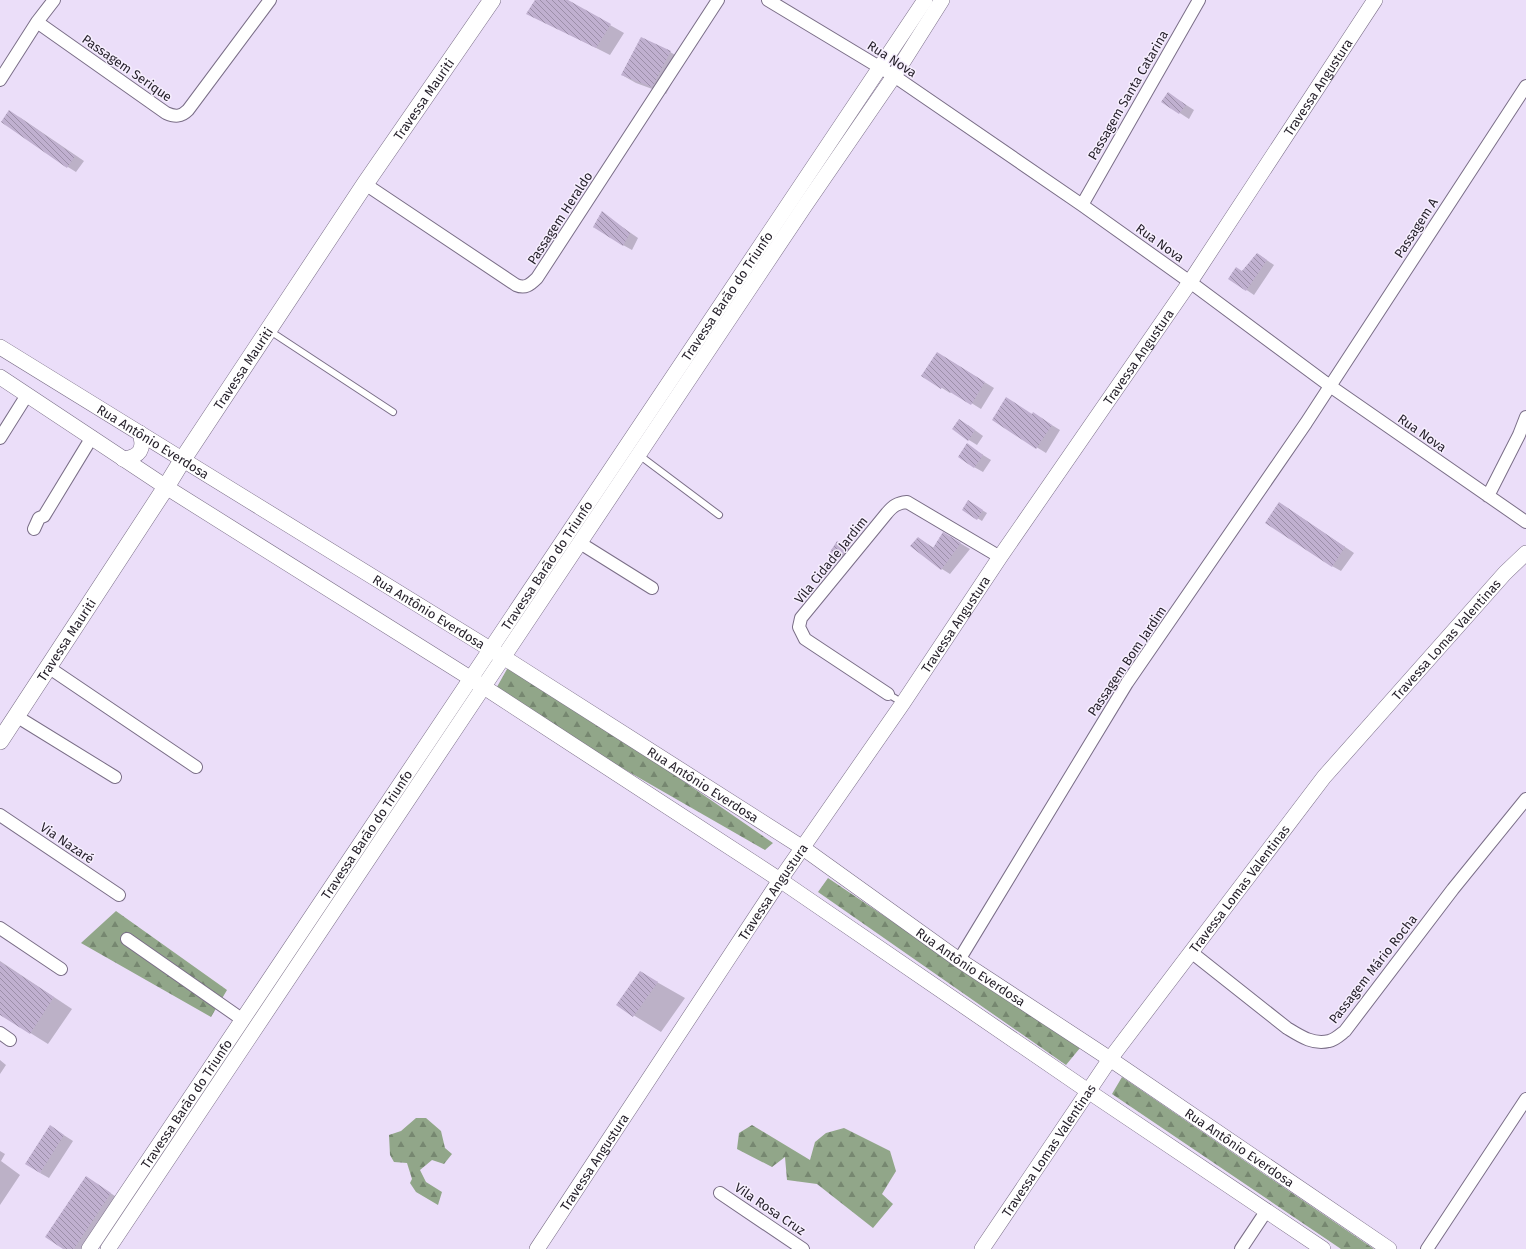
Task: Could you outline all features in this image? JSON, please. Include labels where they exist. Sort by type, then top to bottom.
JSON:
[{"type":"main road","name":"Travessa Mauriti","points":[[0,741],[268,330],[365,184],[492,0]]},
{"type":"street","points":[[0,80],[37,22],[54,0]]},
{"type":"street","name":"Passagem Serique","points":[[37,22],[166,113],[172,116],[179,116],[184,115],[188,110],[270,0]]},
{"type":"street","name":"Passagem Heraldo","points":[[365,184],[516,285],[526,287],[538,278],[718,0]]},
{"type":"street","name":"Rua Nova","points":[[768,0],[894,76],[1082,205],[1190,282],[1330,386],[1526,522]]},
{"type":"street","name":"Travessa Barão do Triunfo","points":[[89,1249],[925,0]]},
{"type":"street","name":"Travessa Barão do Triunfo","points":[[108,1249],[804,207],[894,76],[942,0]]},
{"type":"street","name":"Passagem Santa Catarina","points":[[1082,205],[1146,90],[1199,0]]},
{"type":"street","name":"Travessa Angustura","points":[[537,1249],[780,880],[903,703],[1000,557],[1190,282],[1375,0]]},
{"type":"street","name":"Passagem A","points":[[1330,386],[1526,86]]},
{"type":"street","points":[[792,198],[804,207]]},
{"type":"street","name":"Rua Antônio Everdosa","points":[[0,346],[504,657],[802,848],[959,960],[1110,1059],[1388,1249]]},
{"type":"street","points":[[673,376],[685,386]]},
{"type":"street","points":[[0,377],[166,487],[470,678],[780,880],[1088,1091],[1323,1249]]},
{"type":"street","name":"Passagem Bom Jardim","points":[[959,960],[1128,683],[1330,386]]},
{"type":"street","points":[[0,438],[27,395]]},
{"type":"street","points":[[1488,496],[1519,435],[1526,417]]},
{"type":"street","points":[[123,459],[133,458],[140,452],[143,443],[140,433]]},
{"type":"street","points":[[34,530],[39,518],[44,516],[92,437]]},
{"type":"street","name":"Vila Cidade Jardim","points":[[888,694],[806,639],[799,627],[801,618],[893,506],[900,503],[907,502],[1000,557]]},
{"type":"street","points":[[580,543],[652,588]]},
{"type":"street","name":"Travessa Lomas Valentinas","points":[[982,1249],[1110,1059],[1324,777],[1505,573],[1526,553]]},
{"type":"street","points":[[48,667],[196,767]]},
{"type":"street","points":[[16,716],[115,777]]},
{"type":"street","name":"Passagem Mário Rocha","points":[[1191,952],[1286,1028],[1302,1037],[1316,1042],[1330,1041],[1345,1031],[1453,889],[1526,799]]},
{"type":"street","name":"Via Nazaré","points":[[0,815],[119,895]]},
{"type":"street","points":[[340,875],[352,884]]},
{"type":"street","points":[[0,928],[61,969]]},
{"type":"street","points":[[127,939],[243,1020]]},
{"type":"street","points":[[259,997],[271,1006]]},
{"type":"street","points":[[1427,1249],[1522,1113],[1526,1099]]},
{"type":"street","name":"Vila Rosa Cruz","points":[[720,1193],[803,1249]]},
{"type":"street","points":[[1241,1249],[1267,1210]]},
{"type":"lane","points":[[268,330],[393,412]]},
{"type":"lane","points":[[639,455],[719,515]]},
{"type":"lane","name":"Vila Cidade Jardim","points":[[888,694],[903,703]]},
{"type":"green space","points":[[511,662],[773,843],[765,850],[493,694]]},
{"type":"green space","points":[[828,878],[1080,1048],[1066,1065],[818,892]]},
{"type":"green space","points":[[116,911],[227,990],[211,1017],[81,943]]},
{"type":"green space","points":[[1122,1077],[1374,1249],[1341,1249],[1112,1094]]},
{"type":"green space","points":[[416,1118],[426,1118],[441,1131],[445,1148],[452,1154],[444,1164],[432,1160],[420,1170],[426,1182],[442,1192],[438,1205],[416,1192],[410,1183],[412,1179],[407,1163],[394,1162],[390,1155],[389,1135],[401,1131]]},
{"type":"green space","points":[[752,1125],[810,1160],[815,1142],[826,1133],[844,1128],[890,1151],[896,1171],[882,1194],[893,1204],[873,1228],[817,1184],[787,1180],[785,1157],[772,1167],[737,1149],[739,1133]]},
{"type":"building","points":[[535,0],[568,0],[611,24],[596,48],[526,14]]},
{"type":"building","points":[[641,37],[671,51],[652,87],[621,75]]},
{"type":"building","points":[[1168,92],[1186,105],[1179,114],[1161,102]]},
{"type":"building","points":[[9,110],[75,156],[67,168],[1,122]]},
{"type":"building","points":[[602,211],[630,233],[623,246],[593,227]]},
{"type":"building","points":[[1257,253],[1267,260],[1246,291],[1228,279],[1236,267],[1242,271]]},
{"type":"building","points":[[937,352],[985,382],[971,405],[942,387],[941,389],[921,376]]},
{"type":"building","points":[[1006,397],[1032,414],[1033,412],[1052,425],[1036,449],[992,420]]},
{"type":"building","points":[[959,419],[975,430],[968,441],[952,429]]},
{"type":"building","points":[[967,443],[983,455],[974,468],[958,457]]},
{"type":"building","points":[[968,500],[983,510],[977,520],[962,510]]},
{"type":"building","points":[[1279,502],[1345,547],[1332,567],[1265,523]]},
{"type":"building","points":[[943,532],[961,543],[941,570],[910,546],[918,537],[933,548]]},
{"type":"building","points":[[837,541],[849,548],[840,558],[830,552]]},
{"type":"building","points":[[0,962],[54,997],[30,1034],[0,1015]]},
{"type":"building","points":[[640,971],[658,982],[633,1017],[616,1005]]},
{"type":"building","points":[[50,1125],[64,1135],[40,1173],[25,1164]]},
{"type":"building","points":[[86,1176],[111,1193],[74,1249],[63,1249],[45,1237]]}]
